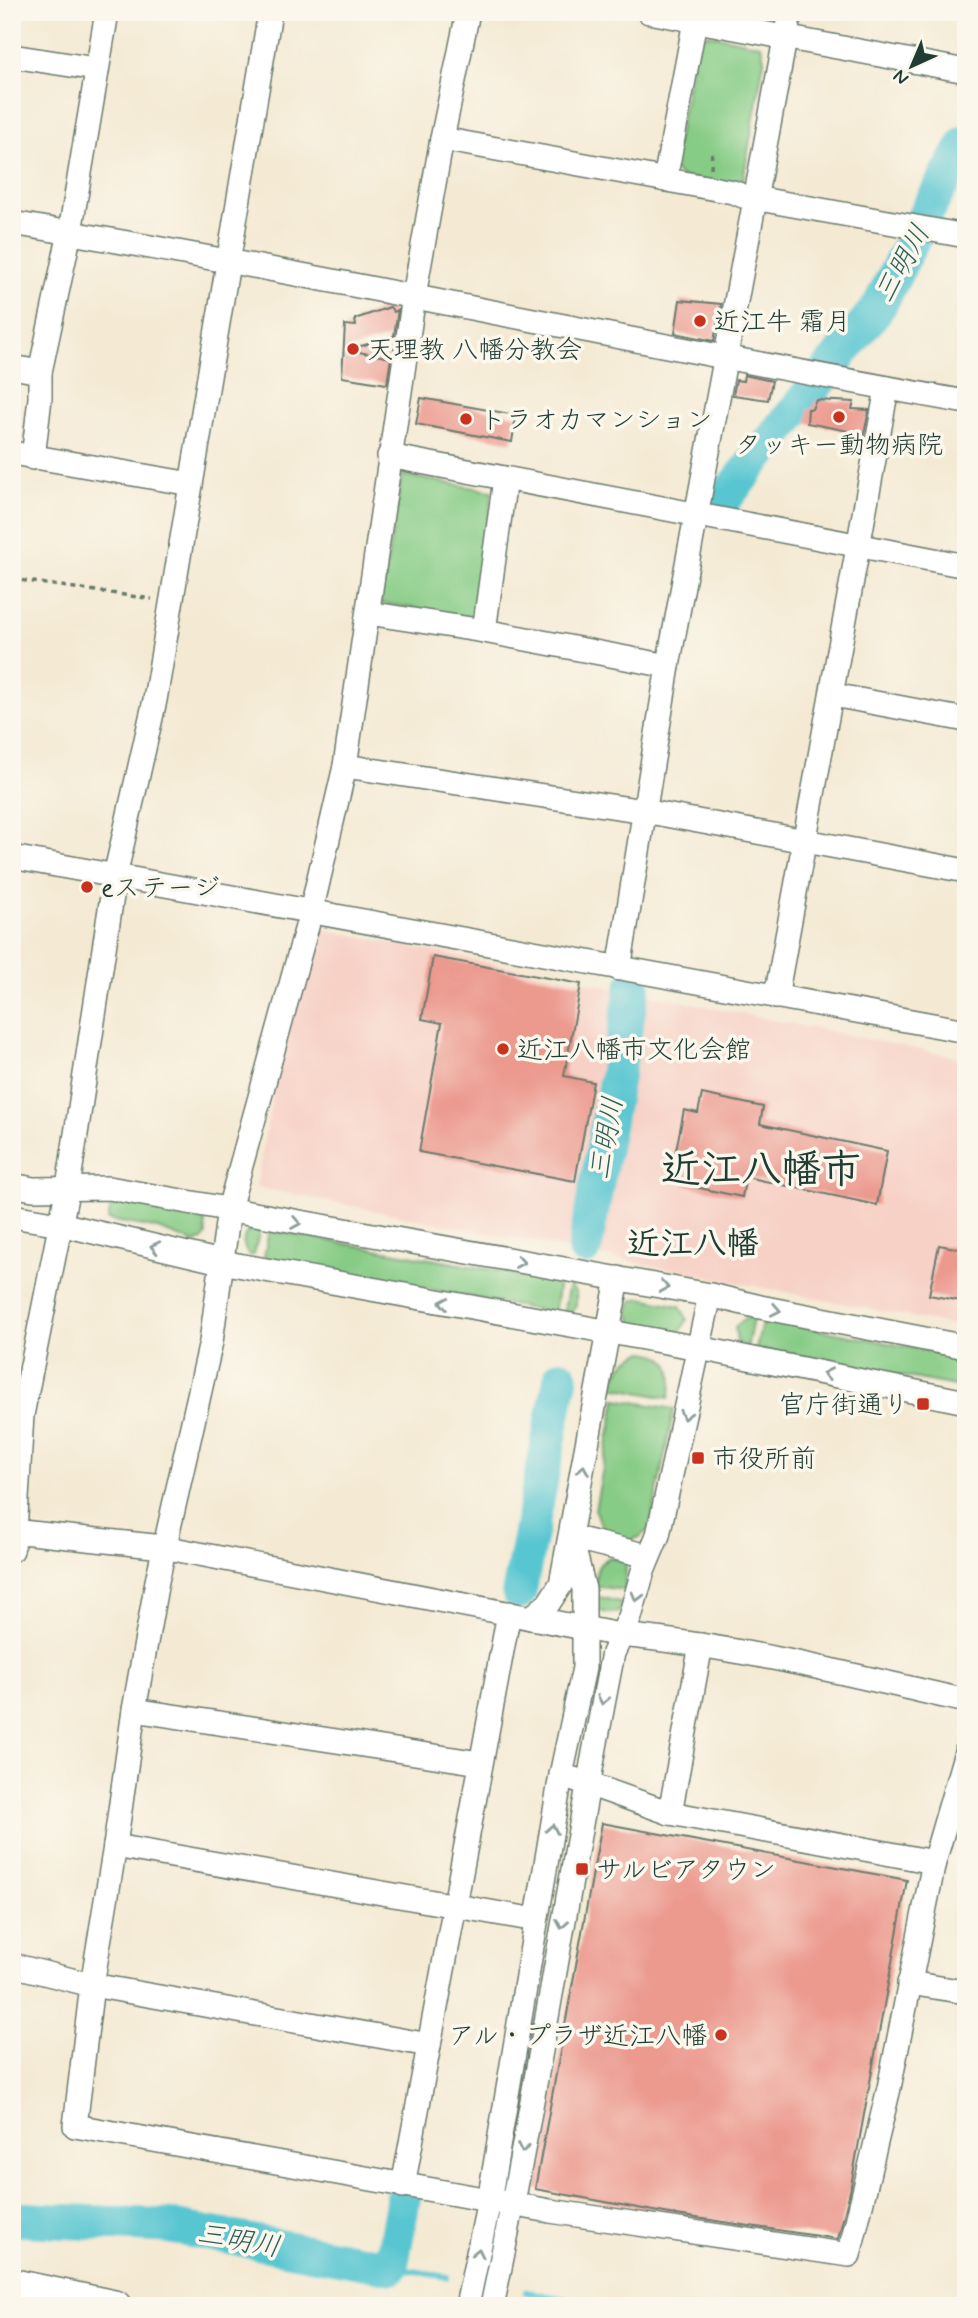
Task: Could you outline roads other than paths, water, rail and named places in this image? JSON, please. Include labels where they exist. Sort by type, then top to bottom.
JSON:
[{"type":"main road","points":[[12,2284],[116,2306]]},
{"type":"street","points":[[107,12],[70,233],[40,372],[40,398],[23,456],[191,484]]},
{"type":"street","points":[[270,12],[155,700],[115,876],[68,1187],[60,1224],[23,1349],[17,1414],[13,1537],[163,1547],[620,1635],[701,1645],[830,1670],[966,1701]]},
{"type":"street","points":[[468,12],[414,296],[345,765],[311,912],[229,1209],[211,1342],[163,1547],[134,1710],[92,1985],[75,2126],[489,2201],[849,2255],[889,2088],[934,1862],[966,1752]]},
{"type":"street","points":[[649,12],[966,71]]},
{"type":"street","points":[[619,969],[668,666],[790,12]]},
{"type":"street","points":[[666,180],[695,21]]},
{"type":"street","points":[[12,56],[96,69]]},
{"type":"street","points":[[442,139],[966,236]]},
{"type":"street","points":[[12,223],[414,296],[966,402]]},
{"type":"street","points":[[12,367],[40,372]]},
{"type":"street","points":[[776,997],[887,388]]},
{"type":"street","points":[[389,456],[966,566]]},
{"type":"street","points":[[484,631],[505,479]]},
{"type":"street","points":[[368,613],[484,631],[668,666]]},
{"type":"street","points":[[832,695],[966,720]]},
{"type":"street","points":[[345,765],[643,811],[966,871]]},
{"type":"street","points":[[12,857],[966,1031]]},
{"type":"street","points":[[12,1185],[33,1189],[109,1188],[710,1295],[966,1346]]},
{"type":"street","points":[[12,1216],[60,1224],[221,1262],[699,1348],[966,1402]]},
{"type":"street","points":[[520,1615],[548,1604],[561,1584],[618,1279]]},
{"type":"street","points":[[492,2306],[514,2205],[612,1653],[634,1608],[648,1556],[658,1535],[710,1295]]},
{"type":"street","points":[[571,1537],[648,1556]]},
{"type":"street","points":[[467,2306],[489,2201],[561,1775],[584,1668],[584,1589],[571,1537]]},
{"type":"street","points":[[403,2186],[480,1763],[520,1615]]},
{"type":"street","points":[[670,1813],[701,1645]]},
{"type":"street","points":[[134,1710],[480,1763]]},
{"type":"street","points":[[561,1775],[670,1813],[934,1862]]},
{"type":"street","points":[[115,1846],[536,1920]]},
{"type":"street","points":[[12,1965],[92,1985],[429,2045]]},
{"type":"street","points":[[909,1983],[966,1993]]},
{"type":"waterway","name":"三明川","points":[[718,507],[879,306],[966,142]]},
{"type":"waterway","name":"三明川","points":[[585,1248],[633,987]]},
{"type":"waterway","name":"三明川","points":[[519,1592],[561,1377]]},
{"type":"waterway","name":"三明川","points":[[12,2219],[167,2226],[391,2267],[404,2195]]},
{"type":"waterway","points":[[391,2267],[447,2277]]},
{"type":"waterway","points":[[526,2292],[606,2306]]},
{"type":"place","name":"近江牛 霜月","points":[[700,321]]},
{"type":"place","name":"天理教 八幡分教会","points":[[353,349]]},
{"type":"place","name":"タッキー動物病院","points":[[839,417]]},
{"type":"place","name":"トラオカマンション","points":[[466,419]]},
{"type":"place","name":"eステージ","points":[[87,887]]},
{"type":"place","name":"近江八幡市文化会館","points":[[503,1049]]},
{"type":"place","name":"官庁街通り","points":[[923,1404]]},
{"type":"place","name":"市役所前","points":[[698,1458]]},
{"type":"place","name":"サルビアタウン","points":[[582,1869]]},
{"type":"place","name":"アル・プラザ近江八幡","points":[[721,2035]]},
{"type":"district","name":"近江八幡市","points":[[761,1168]]},
{"type":"district","name":"近江八幡","points":[[693,1242]]}]
